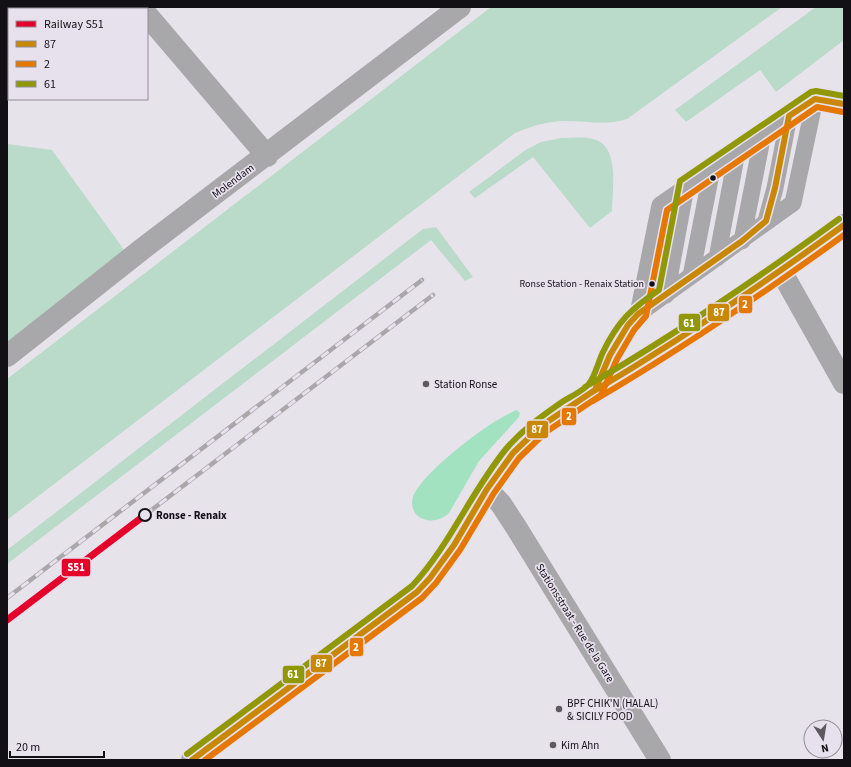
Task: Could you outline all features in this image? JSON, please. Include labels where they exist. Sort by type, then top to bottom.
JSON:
[{"type":"street","name":"Molendam","points":[[7,356],[141,250],[267,156],[460,7]]},
{"type":"street","points":[[148,16],[267,156]]},
{"type":"street","points":[[192,760],[417,592],[430,578],[454,545],[487,489],[513,453],[541,426],[595,390],[652,356],[781,270],[844,225]]},
{"type":"street","points":[[781,270],[844,383]]},
{"type":"street","name":"Stationsstraat - Rue de la Gare","points":[[487,489],[501,504],[516,527],[660,760]]},
{"type":"lane","points":[[638,314],[660,205],[815,98],[844,104]]},
{"type":"lane","points":[[595,390],[610,355],[628,326],[638,314],[742,241],[766,221],[793,203],[815,98]]},
{"type":"lane","points":[[766,221],[775,188],[789,116]]},
{"type":"lane","points":[[742,241],[763,134]]},
{"type":"lane","points":[[717,258],[737,152]]},
{"type":"lane","points":[[691,276],[712,170]]},
{"type":"lane","points":[[666,295],[686,187]]},
{"type":"shaded area","points":[[491,7],[782,7],[627,119],[604,123],[566,121],[552,122],[534,126],[515,133],[7,520],[7,379]]},
{"type":"shaded area","points":[[816,7],[844,7],[844,40],[776,92],[760,70],[686,122],[675,110]]},
{"type":"shaded area","points":[[562,138],[584,138],[596,140],[604,145],[609,152],[612,161],[612,211],[590,228],[533,157],[475,198],[469,192],[524,151],[541,142]]},
{"type":"shaded area","points":[[7,144],[52,150],[127,254],[7,345]]},
{"type":"shaded area","points":[[436,227],[473,277],[465,281],[431,240],[7,564],[7,550],[423,229]]},
{"type":"shaded area","points":[[517,410],[520,413],[519,417],[479,461],[449,513],[443,518],[436,520],[423,519],[418,516],[412,505],[413,497],[429,474],[476,435],[506,415]]},
{"type":"railway","points":[[7,598],[422,280]]},
{"type":"railway","points":[[145,515],[433,295]]},
{"type":"rail line","name":"S51","points":[[7,620],[145,515]]},
{"type":"transit line","name":"61","points":[[187,754],[412,586],[438,553],[493,466],[506,449],[532,424],[588,385],[593,378],[601,356],[614,332],[626,316],[659,290],[680,181],[811,92],[816,91],[844,96]]},
{"type":"transit line","name":"87","points":[[192,760],[417,592],[430,578],[454,545],[487,489],[513,453],[541,426],[595,390],[610,355],[628,325],[638,314],[742,241],[766,221],[775,188],[789,116],[815,99],[844,104]]},
{"type":"transit line","name":"2","points":[[205,760],[422,598],[436,583],[460,550],[494,493],[519,458],[546,432],[601,395],[617,359],[634,330],[646,316],[667,210],[817,107],[843,112]]},
{"type":"transit line","name":"61","points":[[585,387],[650,348],[714,306],[839,219]]},
{"type":"transit line","name":"87","points":[[589,394],[719,312],[844,225]]},
{"type":"transit line","name":"2","points":[[593,401],[658,362],[721,321],[844,235]]},
{"type":"place","name":"Ronse Station - Renaix Station","points":[[652,284]]},
{"type":"place","name":"Station Ronse","points":[[426,384]]},
{"type":"place","name":"Ronse - Renaix","points":[[145,515]]},
{"type":"place","name":"BPF CHIK'N (HALAL) & SICILY FOOD","points":[[559,709]]},
{"type":"place","name":"Kim Ahn","points":[[553,745]]}]
